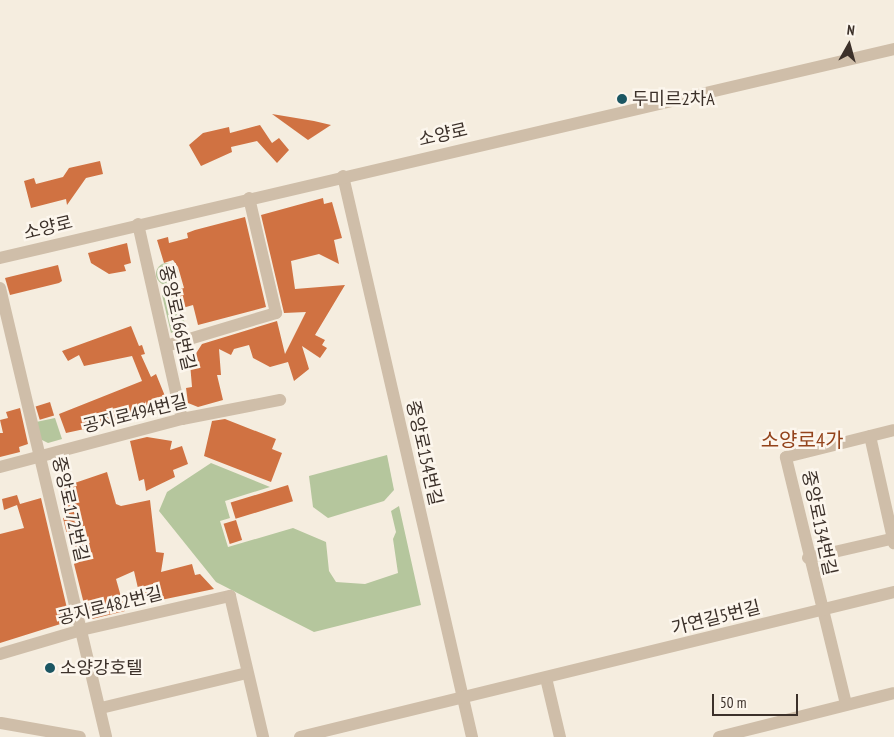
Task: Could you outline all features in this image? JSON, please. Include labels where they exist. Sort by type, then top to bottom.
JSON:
[{"type":"street","name":"소양로","points":[[0,258],[249,198],[894,49]]},
{"type":"street","name":"중앙로154번길","points":[[344,176],[472,737]]},
{"type":"street","points":[[166,346],[276,313],[249,198]]},
{"type":"street","name":"중앙로166번길","points":[[138,224],[182,419]]},
{"type":"street","name":"중앙로172번길","points":[[0,288],[39,457],[101,708],[106,737]]},
{"type":"street","name":"공지로494번길","points":[[0,467],[182,419],[280,400]]},
{"type":"street","name":"중앙로134번길","points":[[846,704],[820,610],[786,457],[894,430]]},
{"type":"street","points":[[808,558],[893,541],[891,512],[870,436]]},
{"type":"street","name":"가연길5번길","points":[[300,737],[462,699],[894,592]]},
{"type":"street","name":"공지로482번길","points":[[0,654],[81,630],[230,596],[248,673]]},
{"type":"street","points":[[101,708],[248,673],[263,737]]},
{"type":"street","points":[[546,678],[560,737]]},
{"type":"street","points":[[719,737],[759,732],[846,704],[894,692]]},
{"type":"street","points":[[1,722],[7,737]]},
{"type":"street","points":[[1,722],[80,737]]},
{"type":"green space","points":[[167,263],[177,270],[178,274],[171,284],[167,285],[157,278],[156,274],[163,264]]},
{"type":"green space","points":[[173,291],[186,326],[171,333],[162,295]]},
{"type":"green space","points":[[55,418],[62,439],[48,443],[40,439],[36,422]]},
{"type":"green space","points":[[387,455],[394,490],[384,501],[328,518],[313,507],[309,476]]},
{"type":"green space","points":[[211,463],[270,487],[225,501],[230,518],[220,521],[228,547],[293,528],[326,542],[329,571],[336,582],[365,584],[398,573],[393,539],[396,532],[391,511],[399,506],[421,605],[314,632],[216,582],[159,511],[167,492]]},
{"type":"building","points":[[272,114],[314,121],[331,125],[308,140]]},
{"type":"building","points":[[260,125],[272,143],[279,138],[289,150],[277,163],[257,141],[231,147],[232,152],[201,166],[189,145],[203,133],[229,127],[230,133]]},
{"type":"building","points":[[100,161],[103,174],[86,178],[67,205],[66,199],[31,208],[24,181],[34,178],[36,184],[63,177],[69,168]]},
{"type":"building","points":[[323,198],[324,204],[332,202],[342,238],[334,240],[339,264],[319,254],[291,261],[295,289],[345,285],[315,335],[325,340],[322,345],[327,348],[320,358],[302,346],[309,369],[294,381],[288,362],[270,367],[253,358],[249,345],[234,349],[231,355],[219,349],[221,375],[217,375],[223,400],[198,407],[188,403],[186,388],[192,387],[190,363],[202,344],[277,321],[285,354],[306,312],[284,313],[261,215]]},
{"type":"building","points":[[245,217],[266,307],[198,325],[193,305],[179,309],[174,291],[184,288],[178,267],[173,260],[164,263],[157,240],[168,237],[169,243],[188,238],[187,233],[195,230]]},
{"type":"building","points":[[127,243],[131,263],[124,265],[126,271],[109,274],[91,263],[88,253]]},
{"type":"building","points":[[58,265],[62,281],[59,283],[10,295],[5,278]]},
{"type":"building","points":[[131,326],[139,346],[142,345],[145,354],[141,355],[151,377],[156,374],[167,401],[126,420],[66,433],[59,414],[142,381],[132,356],[84,366],[79,355],[68,361],[62,351]]},
{"type":"building","points":[[50,402],[54,415],[40,420],[36,406]]},
{"type":"building","points":[[20,408],[28,444],[19,447],[20,452],[0,457],[0,433],[3,433],[0,420],[8,418],[6,412]]},
{"type":"building","points":[[225,419],[276,439],[272,449],[282,453],[271,482],[204,456],[212,421]]},
{"type":"building","points":[[147,437],[172,441],[170,450],[182,446],[188,464],[173,470],[175,477],[146,491],[144,479],[139,481],[130,441]]},
{"type":"building","points":[[107,472],[116,504],[121,506],[150,500],[156,552],[164,553],[161,572],[192,564],[195,575],[200,574],[214,589],[156,601],[140,597],[134,571],[116,579],[125,611],[88,620],[72,556],[78,555],[73,537],[68,539],[63,518],[68,517],[60,488]]},
{"type":"building","points":[[288,485],[293,501],[236,519],[231,503]]},
{"type":"building","points":[[17,495],[20,504],[41,498],[70,621],[0,643],[0,534],[24,528],[17,505],[4,510],[2,499]]},
{"type":"building","points":[[236,520],[242,540],[230,544],[224,524]]},
{"type":"place","name":"두미르2차A","points":[[622,99]]},
{"type":"place","name":"소양강호텔","points":[[50,668]]},
{"type":"district","name":"소양로4가","points":[[802,440]]}]
